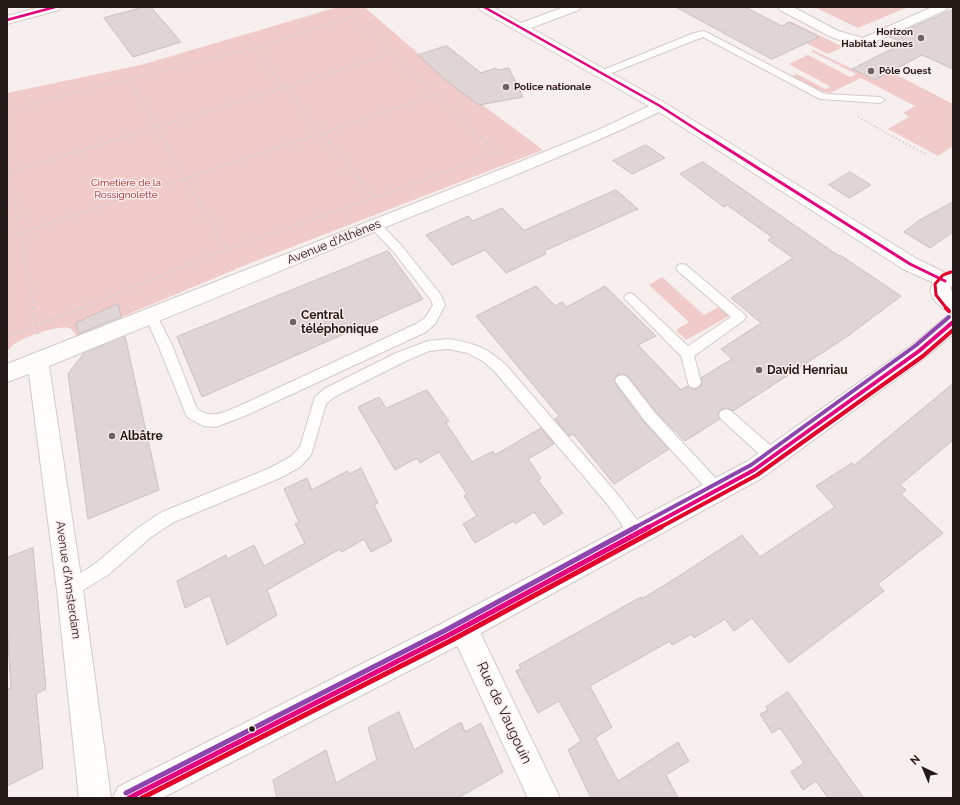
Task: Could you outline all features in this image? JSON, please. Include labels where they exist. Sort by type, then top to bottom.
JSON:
[{"type":"street","points":[[7,20],[54,7]]},
{"type":"street","points":[[484,7],[660,106],[910,264],[949,279]]},
{"type":"street","points":[[519,28],[575,7]]},
{"type":"street","points":[[784,7],[850,40],[865,42],[942,7]]},
{"type":"street","name":"Avenue d'Athènes","points":[[7,373],[38,362],[375,225],[528,165],[603,133],[660,106]]},
{"type":"street","points":[[949,279],[941,285],[940,290],[946,302],[953,306]]},
{"type":"street","points":[[129,798],[463,628],[754,470],[920,351],[953,322]]},
{"type":"street","name":"Avenue d'Amsterdam","points":[[38,362],[70,590],[95,798]]},
{"type":"street","name":"Rue de Vaugouin","points":[[463,628],[544,798]]},
{"type":"lane","points":[[601,74],[697,35],[704,34],[823,97],[880,100]]},
{"type":"lane","points":[[151,316],[165,345],[192,413],[203,420],[216,421],[242,411],[421,328],[430,321],[439,305],[437,298],[375,225]]},
{"type":"lane","points":[[682,268],[740,317],[687,354]]},
{"type":"lane","points":[[630,298],[687,354],[694,382]]},
{"type":"lane","points":[[70,590],[102,569],[145,532],[168,517],[275,473],[295,462],[306,450],[320,401],[329,393],[401,357],[428,346],[448,344],[471,348],[489,358],[501,369],[613,500],[638,534]]},
{"type":"lane","points":[[622,381],[650,417],[717,490]]},
{"type":"lane","points":[[726,415],[773,456]]},
{"type":"path","points":[[7,110],[253,48],[352,16],[498,152],[374,198],[227,248],[36,327],[7,337]]},
{"type":"path","points":[[253,48],[374,198]]},
{"type":"path","points":[[8,172],[392,54]]},
{"type":"path","points":[[130,79],[184,178],[227,248]]},
{"type":"path","points":[[7,237],[437,95]]},
{"type":"path","points":[[823,97],[927,155]]},
{"type":"path","points":[[7,161],[38,334]]},
{"type":"green space","name":"Cimetière de la Rossignolette","points":[[338,7],[364,7],[453,83],[543,150],[253,262],[76,336],[72,330],[68,328],[56,328],[17,342],[7,352],[7,93],[141,65]]},
{"type":"green space","points":[[814,7],[908,7],[858,28]]},
{"type":"green space","points":[[789,22],[792,22],[843,47],[828,54],[806,43],[819,37]]},
{"type":"green space","points":[[813,50],[875,80],[891,72],[953,104],[953,146],[938,156],[888,129],[909,117],[903,113],[915,106],[861,78],[830,93],[821,91],[792,76],[797,74],[825,89],[831,87],[789,64],[808,55],[850,77],[856,74],[811,51]]},
{"type":"green space","points":[[662,277],[704,315],[719,307],[729,316],[686,340],[676,330],[689,322],[649,285]]},
{"type":"building","points":[[144,7],[151,7],[181,42],[133,57],[104,18]]},
{"type":"building","points":[[676,7],[745,7],[782,26],[789,22],[819,37],[772,59]]},
{"type":"building","points":[[953,10],[953,69],[922,55],[875,80],[852,69],[903,43],[890,37]]},
{"type":"building","points":[[447,46],[481,73],[496,68],[497,70],[509,68],[523,97],[479,105],[453,86],[418,55]]},
{"type":"building","points":[[646,145],[665,158],[632,174],[613,161]]},
{"type":"building","points":[[703,162],[839,256],[840,255],[901,296],[845,338],[733,411],[727,408],[720,410],[718,414],[720,419],[685,441],[656,412],[628,376],[623,374],[616,376],[614,382],[644,422],[669,449],[614,484],[573,434],[569,436],[555,419],[559,416],[476,316],[536,286],[555,306],[562,302],[567,307],[605,286],[656,336],[638,345],[681,390],[688,386],[693,389],[700,387],[702,383],[701,378],[732,359],[721,349],[761,323],[731,298],[793,258],[768,240],[772,237],[727,205],[724,207],[680,174]]},
{"type":"building","points":[[850,172],[871,185],[849,198],[829,185]]},
{"type":"building","points":[[616,190],[638,209],[544,251],[546,254],[506,273],[485,250],[452,265],[426,235],[468,216],[473,221],[502,208],[524,230]]},
{"type":"building","points":[[953,202],[953,232],[930,248],[904,232],[918,221]]},
{"type":"building","name":"Central téléphonique","points":[[388,251],[423,299],[202,397],[177,337]]},
{"type":"building","points":[[118,304],[121,317],[79,334],[76,323]]},
{"type":"building","name":"Albâtre","points":[[125,336],[159,490],[88,519],[68,374],[84,353]]},
{"type":"building","points":[[953,384],[953,440],[900,485],[906,490],[901,494],[943,533],[878,584],[884,591],[789,663],[752,618],[734,631],[725,619],[694,638],[692,634],[672,645],[670,641],[590,686],[612,727],[595,738],[618,781],[678,742],[689,761],[666,775],[678,798],[591,798],[568,750],[581,741],[559,701],[538,713],[516,671],[521,668],[519,665],[641,597],[642,599],[742,535],[760,557],[835,507],[816,486],[852,463],[854,465]]},
{"type":"building","points":[[427,390],[449,421],[446,423],[472,462],[493,451],[495,455],[541,428],[554,444],[528,459],[541,478],[538,480],[563,513],[544,525],[534,512],[515,524],[513,521],[475,543],[463,524],[477,516],[464,496],[467,494],[439,452],[420,463],[417,458],[395,470],[358,407],[379,397],[386,408]]},
{"type":"building","points":[[361,468],[378,503],[374,505],[392,541],[371,552],[364,539],[342,552],[340,549],[267,590],[277,615],[227,645],[210,595],[185,608],[177,581],[226,555],[227,559],[254,545],[264,566],[305,543],[295,524],[299,522],[284,489],[307,478],[312,490],[347,471],[349,474]]},
{"type":"building","points":[[33,548],[46,689],[36,694],[43,768],[7,786],[7,689],[11,688],[7,626],[7,558]]},
{"type":"building","points":[[788,692],[864,798],[828,798],[816,781],[803,790],[791,772],[804,763],[780,728],[772,733],[760,714],[768,710],[766,707]]},
{"type":"building","points":[[399,712],[414,750],[461,722],[465,732],[481,723],[503,772],[458,798],[277,798],[273,780],[326,750],[336,783],[377,760],[368,728]]},
{"type":"transit line","points":[[7,20],[55,7]]},
{"type":"transit line","points":[[484,7],[660,106],[910,264],[945,281]]},
{"type":"transit line","points":[[949,311],[943,306],[936,295],[935,284],[943,275],[951,272]]},
{"type":"transit line","points":[[126,793],[446,630],[751,465],[915,346],[949,317]]},
{"type":"transit line","points":[[129,798],[449,635],[754,470],[919,351],[953,322]]},
{"type":"transit line","points":[[142,798],[452,640],[757,475],[923,356],[953,330]]},
{"type":"place","name":"Horizon Habitat Jeunes","points":[[921,38]]},
{"type":"place","name":"Pôle Ouest","points":[[871,71]]},
{"type":"place","name":"Police nationale","points":[[506,87]]},
{"type":"place","name":"Central téléphonique","points":[[293,322]]},
{"type":"place","name":"David Henriau","points":[[759,370]]},
{"type":"place","name":"Albâtre","points":[[112,436]]}]
